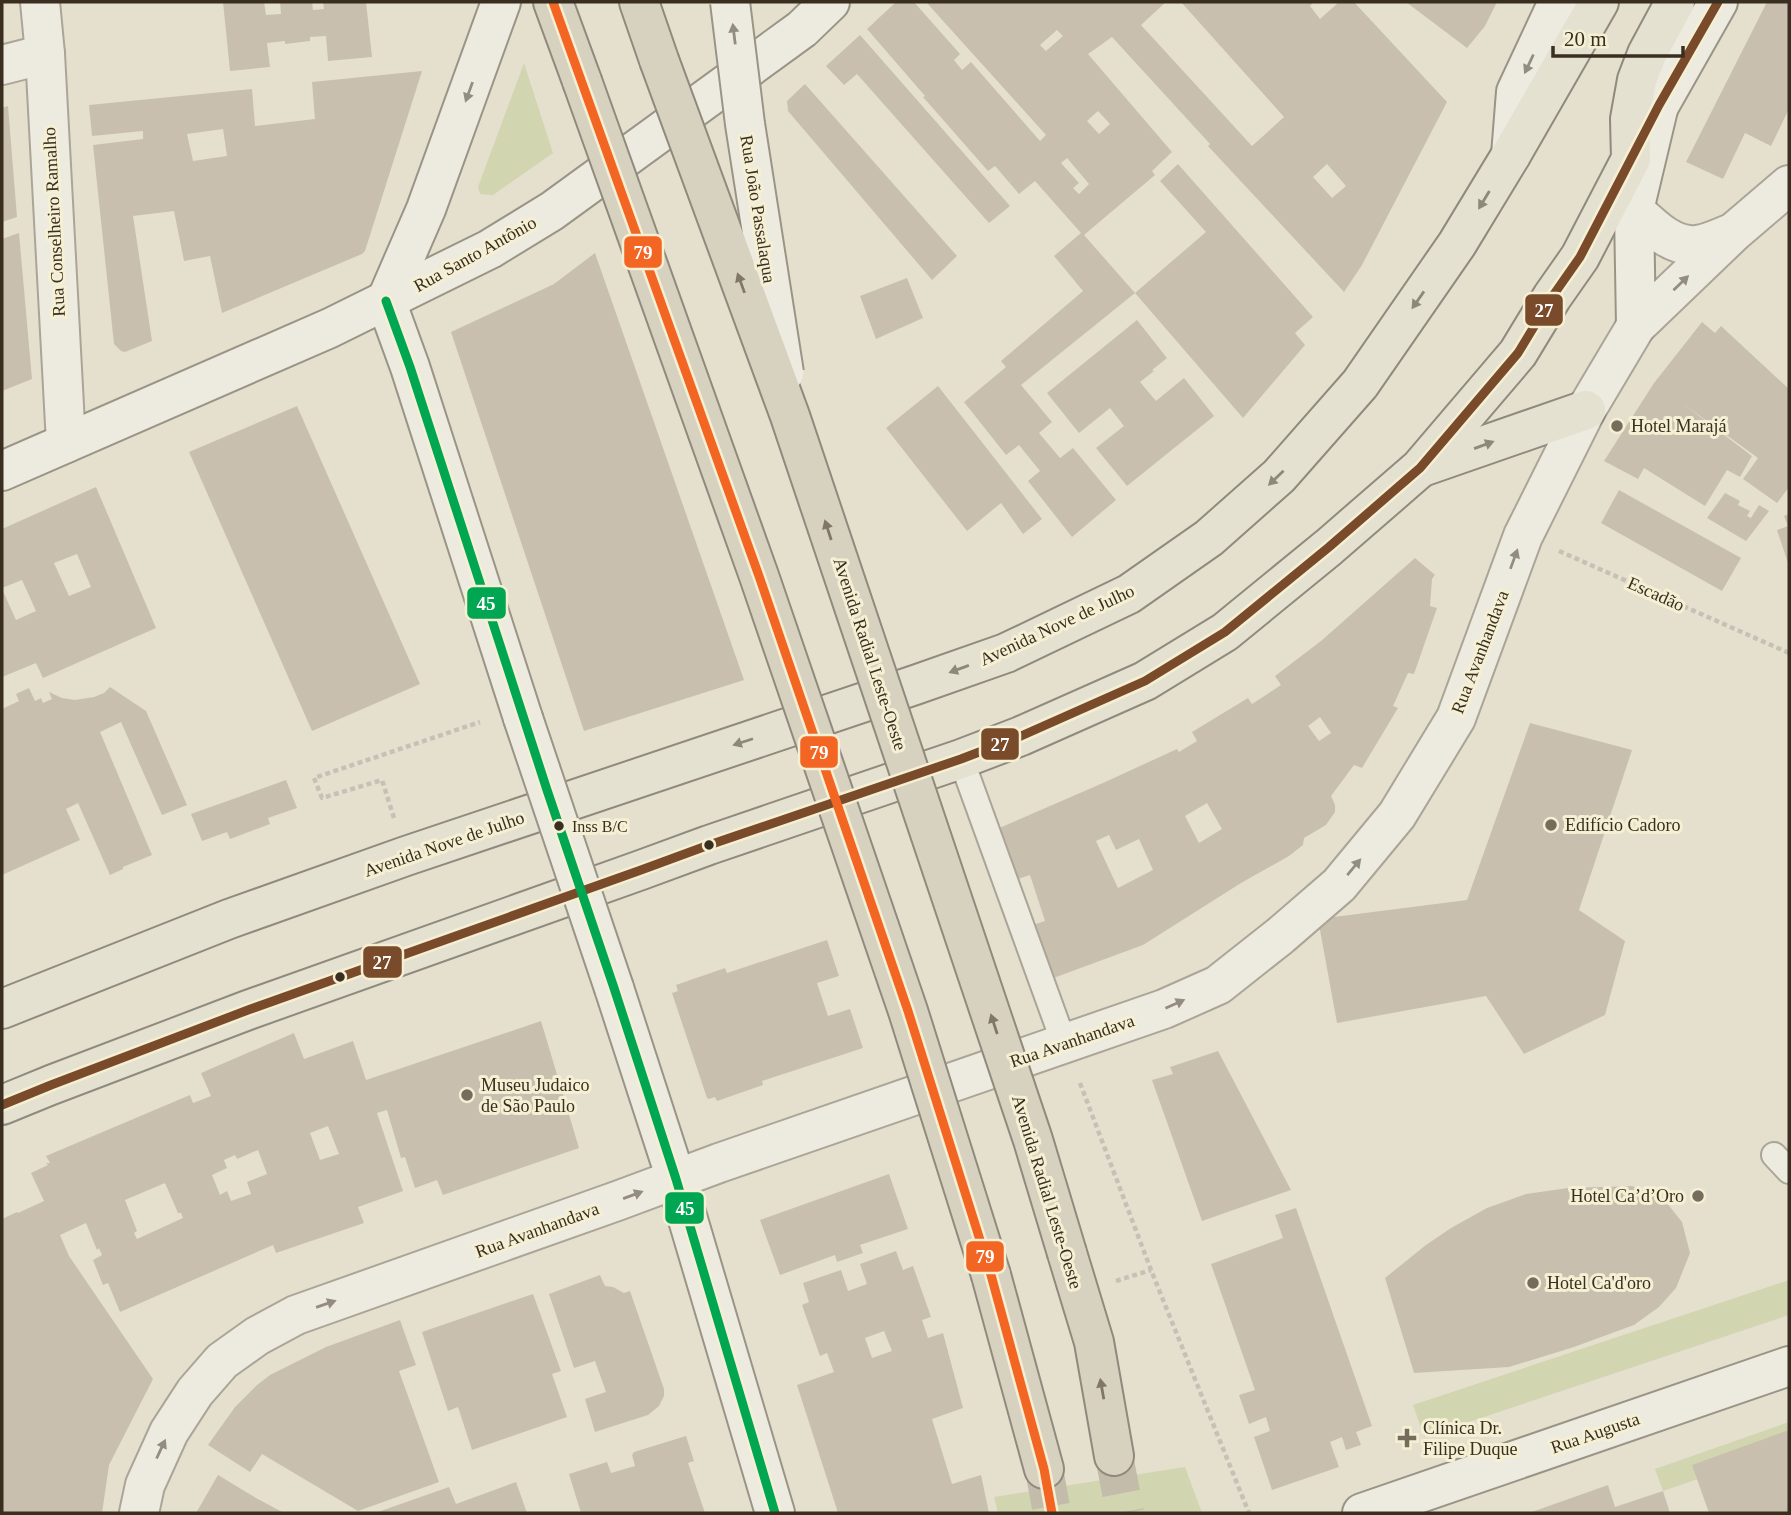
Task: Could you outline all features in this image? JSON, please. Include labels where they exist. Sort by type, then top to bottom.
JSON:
[{"type":"highway","points":[[553,2],[764,589],[908,1011],[991,1275],[1044,1469]]},
{"type":"highway","name":"Avenida Radial Leste-Oeste","points":[[639,2],[790,416],[1033,1140],[1094,1342],[1114,1456]]},
{"type":"main road","points":[[1511,155],[1592,14]]},
{"type":"main road","points":[[2,1105],[248,1010],[1021,736],[1144,681],[1225,632],[1420,468],[1518,354],[1580,257],[1631,159],[1630,118],[1637,80],[1647,54],[1669,14]]},
{"type":"main road","name":"Avenida Nove de Julho","points":[[2,1009],[229,919],[406,856],[1006,653],[1129,594],[1209,538],[1279,476],[1351,394],[1457,244],[1511,155]]},
{"type":"main road","points":[[1420,468],[1586,410]]},
{"type":"street","name":"Rua Conselheiro Ramalho","points":[[40,2],[65,443]]},
{"type":"street","points":[[501,2],[426,208],[386,301],[411,367],[676,1179],[775,1513]]},
{"type":"street","name":"Rua João Passalaqua","points":[[730,2],[747,137],[790,416]]},
{"type":"street","name":"Rua Santo Antônio","points":[[2,471],[330,328],[490,249],[552,211],[802,29],[830,2]]},
{"type":"street","name":"Avenida Nove de Julho","points":[[1511,155],[1516,92],[1558,2]]},
{"type":"street","points":[[1631,159],[1718,2]]},
{"type":"street","points":[[2,65],[45,54]]},
{"type":"street","points":[[1636,326],[1634,210],[1659,105]]},
{"type":"street","name":"Rua Avanhandava","points":[[139,1513],[145,1485],[169,1432],[195,1392],[222,1361],[257,1336],[296,1315],[719,1163],[1164,1009],[1218,985],[1280,936],[1339,885],[1397,815],[1456,718],[1523,536],[1586,410],[1636,326],[1734,232],[1789,185]]},
{"type":"street","name":"Rua Avanhandava","points":[[1634,210],[1669,239],[1691,246],[1734,232]]},
{"type":"street","name":"Rua Augusta","points":[[1362,1513],[1789,1366]]},
{"type":"lane","points":[[961,759],[1064,1043]]},
{"type":"path","name":"Escadão","points":[[1523,536],[1789,653]]},
{"type":"path","points":[[406,856],[382,780],[322,798],[314,778],[522,713]]},
{"type":"path","points":[[1064,1043],[1151,1270],[1249,1513]]},
{"type":"green space","points":[[524,63],[553,153],[493,195],[480,194],[478,187]]},
{"type":"green space","points":[[1789,1280],[1789,1315],[1424,1437],[1413,1405]]},
{"type":"green space","points":[[1789,1422],[1789,1448],[1663,1491],[1655,1469]]},
{"type":"green space","points":[[1185,1467],[1202,1513],[998,1513],[994,1497]]},
{"type":"building","points":[[223,2],[264,2],[266,15],[281,14],[280,2],[312,2],[313,10],[324,9],[323,2],[366,2],[372,57],[328,61],[326,36],[310,37],[310,41],[267,43],[270,67],[230,71]]},
{"type":"building","points":[[896,2],[914,2],[960,54],[954,60],[962,70],[971,62],[1040,141],[1046,135],[926,2],[1166,2],[1141,25],[1252,146],[1284,117],[1181,2],[1314,2],[1310,6],[1320,19],[1339,2],[1354,2],[1447,102],[1362,265],[1344,292],[1208,146],[1210,144],[1112,37],[1088,54],[1172,152],[1152,171],[1155,175],[1084,235],[1135,293],[1021,385],[1052,422],[1039,433],[1060,458],[1073,448],[1116,500],[1072,537],[1028,481],[1040,471],[1019,445],[1006,455],[964,402],[1006,367],[1001,361],[1083,291],[1054,256],[1081,233],[1035,181],[1019,194],[995,166],[988,171],[867,29]],"holes":[[[1057,30],[1063,36],[1046,51],[1040,45]],[[1098,111],[1110,124],[1099,134],[1087,121]],[[1067,158],[1089,184],[1079,194],[1073,188],[1079,183],[1061,163]],[[1327,164],[1346,186],[1332,198],[1313,177]]]},
{"type":"building","points":[[1406,2],[1497,2],[1485,26],[1467,48]]},
{"type":"building","points":[[1767,2],[1789,2],[1789,109],[1771,146],[1745,133],[1723,179],[1686,162]]},
{"type":"building","points":[[860,35],[1010,206],[989,223],[857,74],[844,85],[826,66]]},
{"type":"building","points":[[422,71],[365,251],[222,313],[210,256],[184,261],[174,211],[133,216],[152,341],[125,352],[121,351],[114,344],[93,145],[143,139],[143,131],[92,136],[89,105],[252,89],[255,126],[315,119],[312,82]],"holes":[[[223,129],[227,156],[193,161],[187,134]]]},
{"type":"building","points":[[805,84],[957,256],[932,280],[788,111],[787,101]]},
{"type":"building","points":[[8,106],[17,217],[2,222],[2,108]]},
{"type":"building","points":[[1178,164],[1313,317],[1295,333],[1305,345],[1243,418],[1135,293],[1206,232],[1160,181]]},
{"type":"building","points":[[19,233],[32,379],[2,391],[2,239]]},
{"type":"building","points":[[595,253],[744,680],[584,731],[451,332],[554,284]]},
{"type":"building","points":[[907,278],[923,318],[876,339],[860,296]]},
{"type":"building","points":[[1137,320],[1167,358],[1140,382],[1156,401],[1184,378],[1214,416],[1127,486],[1096,448],[1124,426],[1110,408],[1079,433],[1047,393]]},
{"type":"building","points":[[1702,322],[1715,333],[1721,326],[1789,389],[1789,487],[1777,503],[1743,479],[1758,458],[1682,403],[1752,456],[1740,477],[1727,470],[1705,506],[1644,468],[1638,479],[1604,461],[1654,383]]},
{"type":"building","points":[[938,386],[1042,519],[1023,534],[1001,503],[967,531],[886,428]]},
{"type":"building","points":[[297,406],[420,684],[312,731],[189,452]]},
{"type":"building","points":[[96,487],[156,628],[43,678],[36,663],[2,677],[2,589],[16,620],[36,611],[22,580],[2,588],[2,529]],"holes":[[[77,554],[91,587],[69,596],[54,563]]]},
{"type":"building","points":[[1619,490],[1741,558],[1722,591],[1601,523]]},
{"type":"building","points":[[1725,493],[1740,501],[1738,505],[1750,511],[1747,516],[1751,518],[1759,505],[1769,511],[1746,541],[1707,518]]},
{"type":"building","points":[[1789,514],[1789,566],[1777,530],[1788,526],[1784,516]]},
{"type":"building","points":[[1415,558],[1435,575],[1432,579],[1430,606],[1437,608],[1414,674],[1408,673],[1393,706],[1398,708],[1362,768],[1354,765],[1331,796],[1335,812],[1326,825],[1304,838],[1303,845],[1289,856],[1143,945],[1048,980],[1030,926],[1045,921],[1030,875],[1015,880],[997,829],[1177,749],[1179,752],[1197,741],[1192,732],[1248,698],[1252,704],[1281,685],[1275,676],[1321,641]],"holes":[[[1320,717],[1331,733],[1319,741],[1308,726]],[[1207,803],[1222,829],[1199,843],[1185,816]],[[1109,835],[1116,850],[1139,839],[1153,870],[1118,888],[1096,841]]]},
{"type":"building","points":[[110,687],[146,711],[187,805],[162,815],[121,722],[100,732],[152,855],[110,875],[78,803],[66,809],[80,840],[2,875],[2,709],[19,701],[16,694],[29,688],[35,701],[41,698],[43,703],[52,699],[49,692],[75,700],[94,697]]},
{"type":"building","name":"Edifício Cadoro","points":[[1530,723],[1632,750],[1579,910],[1625,941],[1605,1015],[1524,1054],[1486,996],[1337,1023],[1318,919],[1467,900]]},
{"type":"building","points":[[286,780],[297,808],[268,818],[270,824],[230,839],[227,832],[202,841],[191,814]]},
{"type":"building","points":[[827,940],[839,976],[817,983],[828,1016],[850,1009],[863,1048],[762,1081],[763,1085],[717,1101],[715,1097],[707,1098],[672,993],[678,991],[676,985],[725,968],[727,973]]},
{"type":"building","points":[[541,1021],[579,1148],[443,1195],[437,1180],[415,1188],[405,1157],[401,1158],[387,1110],[377,1113],[403,1191],[358,1207],[364,1223],[276,1253],[273,1245],[120,1312],[108,1283],[103,1285],[93,1260],[102,1255],[99,1248],[97,1250],[86,1223],[60,1235],[69,1256],[153,1379],[109,1465],[102,1513],[2,1513],[2,1219],[44,1201],[31,1173],[50,1163],[46,1156],[190,1095],[193,1103],[211,1096],[201,1073],[294,1033],[304,1059],[353,1041],[366,1080]],"holes":[[[328,1126],[339,1154],[320,1160],[310,1133]],[[258,1150],[267,1174],[247,1182],[251,1194],[231,1201],[227,1191],[220,1195],[212,1175],[227,1168],[224,1160],[235,1155],[237,1159]],[[165,1183],[178,1213],[181,1213],[183,1218],[137,1239],[134,1233],[137,1231],[125,1200]]]},
{"type":"building","points":[[1218,1051],[1291,1190],[1202,1221],[1152,1080],[1173,1074],[1170,1067]]},
{"type":"building","points":[[889,1174],[908,1229],[860,1245],[863,1253],[837,1262],[835,1255],[780,1275],[760,1220]]},
{"type":"building","name":"Hotel Ca'd'oro","points":[[1632,1186],[1663,1198],[1682,1222],[1690,1253],[1676,1288],[1659,1307],[1634,1325],[1509,1367],[1414,1373],[1385,1278],[1426,1245],[1487,1208],[1526,1194],[1568,1188]]},
{"type":"building","points":[[1296,1208],[1372,1426],[1356,1432],[1361,1445],[1346,1450],[1342,1437],[1330,1442],[1339,1467],[1272,1490],[1254,1437],[1270,1431],[1266,1417],[1249,1424],[1239,1395],[1255,1390],[1211,1264],[1283,1238],[1275,1215]]},
{"type":"building","points":[[896,1251],[903,1270],[913,1266],[931,1317],[922,1320],[928,1338],[943,1333],[963,1408],[932,1419],[952,1484],[981,1475],[989,1513],[838,1513],[797,1385],[834,1372],[827,1353],[820,1356],[802,1305],[809,1302],[803,1283],[841,1270],[848,1291],[867,1284],[860,1264]],"holes":[[[884,1331],[892,1351],[872,1358],[865,1338]]]},
{"type":"building","points":[[600,1275],[605,1286],[624,1293],[630,1291],[664,1389],[664,1396],[659,1406],[648,1415],[595,1432],[585,1399],[606,1392],[595,1361],[574,1368],[549,1294]]},
{"type":"building","points":[[533,1294],[561,1371],[552,1374],[567,1417],[472,1450],[458,1407],[448,1411],[422,1332]]},
{"type":"building","points":[[400,1320],[416,1365],[399,1371],[439,1482],[358,1511],[262,1454],[250,1472],[208,1445],[235,1407],[270,1375],[326,1347]]},
{"type":"building","points":[[1789,1430],[1789,1513],[1709,1513],[1692,1465]]},
{"type":"building","points":[[686,1436],[694,1461],[688,1463],[705,1513],[581,1513],[569,1474],[607,1462],[611,1473],[635,1466],[632,1455],[634,1452]]},
{"type":"building","points":[[218,1475],[256,1498],[284,1513],[196,1513]]},
{"type":"building","points":[[516,1482],[527,1513],[375,1513],[449,1487],[456,1504]]},
{"type":"building","points":[[1608,1485],[1615,1507],[1663,1491],[1670,1513],[1529,1513]]},
{"type":"tunnel","points":[[1114,1456],[1125,1513]]},
{"type":"tunnel","points":[[1044,1469],[1052,1513]]},
{"type":"transit line","name":"79","points":[[553,2],[759,576],[908,1011],[991,1275],[1044,1469],[1052,1513]]},
{"type":"transit line","name":"27","points":[[2,1105],[248,1010],[1021,736],[1145,681],[1225,632],[1420,468],[1518,353],[1580,257],[1659,105],[1718,2]]},
{"type":"transit line","name":"45","points":[[386,301],[676,1179],[775,1513]]},
{"type":"place","name":"Hotel Marajá","points":[[1617,426]]},
{"type":"place","name":"Edifício Cadoro","points":[[1551,825]]},
{"type":"place","name":"Inss B/C","points":[[559,826]]},
{"type":"place","name":"Museu Judaico de São Paulo","points":[[467,1095]]},
{"type":"place","name":"Hotel Ca’d’Oro","points":[[1698,1196]]},
{"type":"place","name":"Hotel Ca'd'oro","points":[[1533,1283]]},
{"type":"place","name":"Clínica Dr. Filipe Duque","points":[[1407,1438]]}]
